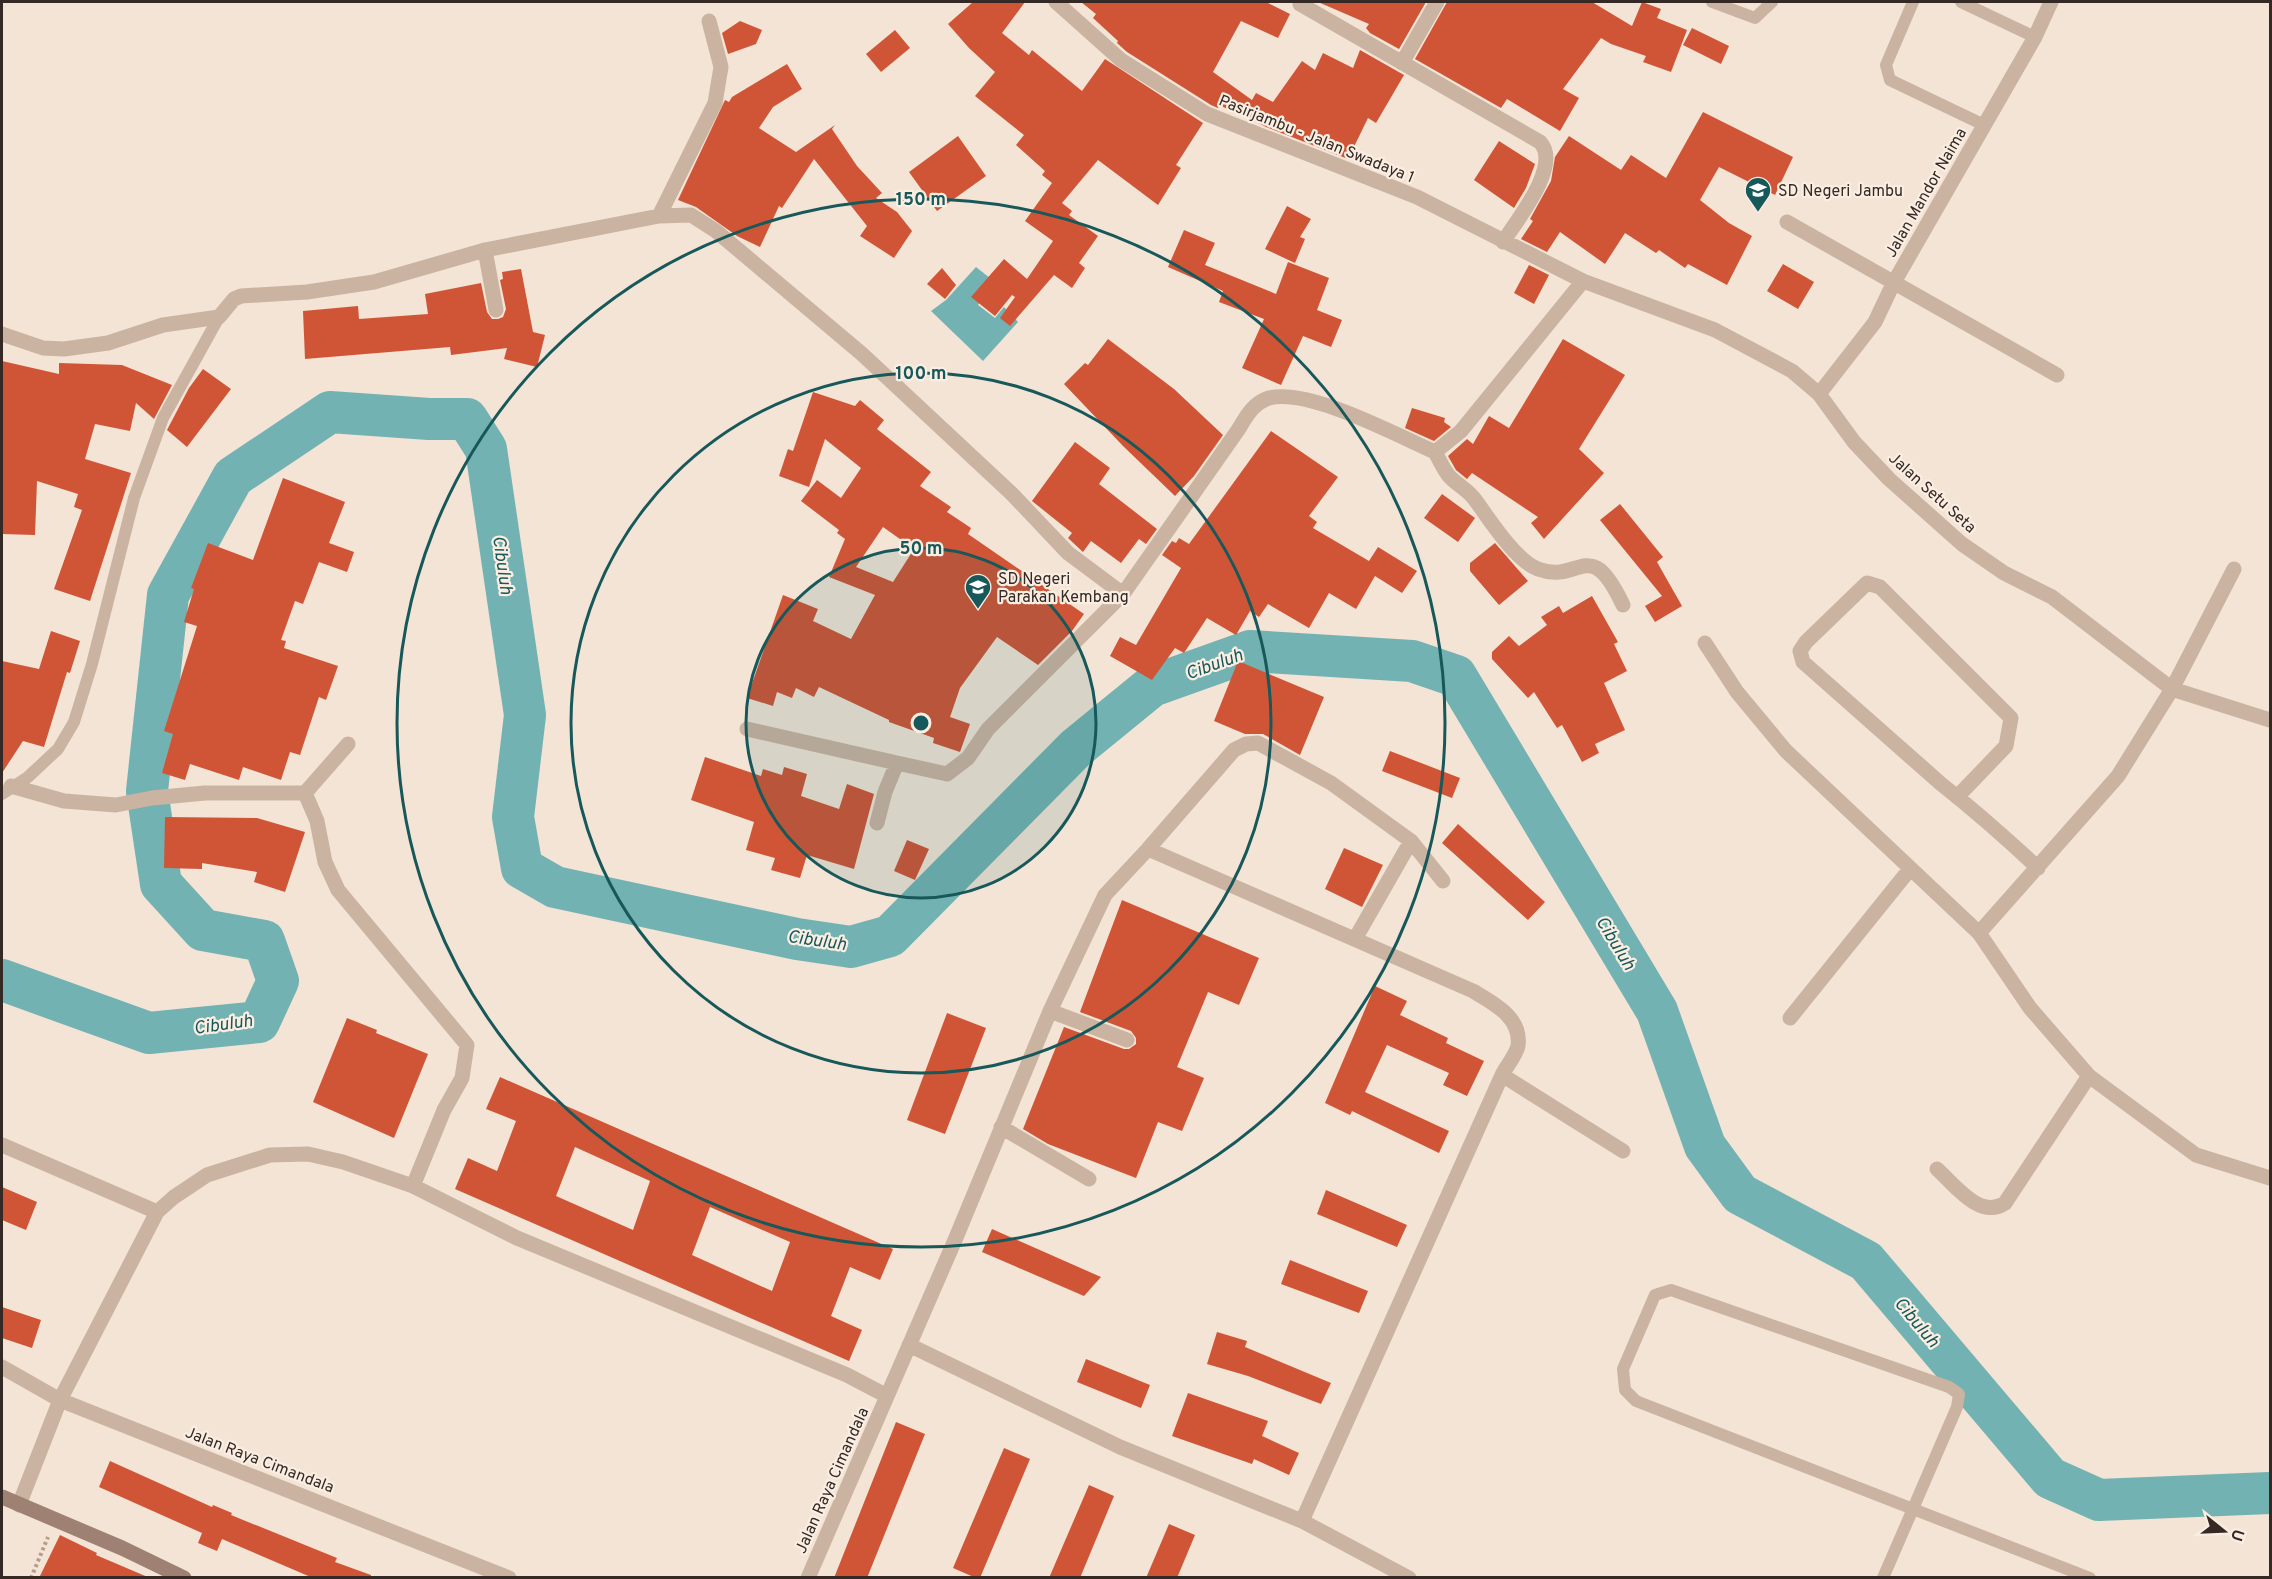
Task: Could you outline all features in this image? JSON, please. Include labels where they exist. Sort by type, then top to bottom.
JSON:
[{"type":"street","name":"Pasirjambu - Jalan Swadaya 1","points":[[1056,2],[1121,60],[1207,114],[1417,197],[1583,281]]},
{"type":"street","points":[[1402,63],[1437,2]]},
{"type":"street","name":"Jalan Mandor Naima","points":[[1819,394],[1852,355],[1875,322],[1893,284],[2034,37],[2051,2]]},
{"type":"street","points":[[1300,4],[1545,147],[1547,159],[1539,185],[1503,242]]},
{"type":"street","points":[[659,216],[715,103],[721,68],[709,21]]},
{"type":"street","points":[[2,334],[43,348],[64,349],[108,343],[162,325],[219,317],[234,299],[241,296],[307,292],[374,282],[485,250],[659,216],[691,215],[716,231],[862,354],[1012,494],[1068,553],[1123,594]]},
{"type":"street","points":[[1787,222],[2057,375]]},
{"type":"street","points":[[485,250],[496,310]]},
{"type":"street","points":[[1435,452],[1461,431],[1583,281]]},
{"type":"street","name":"Jalan Setu Seta","points":[[1583,281],[1715,330],[1792,371],[1819,394],[1854,442],[1889,479],[1962,544],[2004,573],[2052,597],[2172,689],[2271,720]]},
{"type":"street","points":[[747,729],[947,774],[968,758],[988,729],[1123,594],[1251,408],[1269,398],[1310,399],[1435,452],[1448,475],[1476,500],[1506,542],[1537,569],[1558,571],[1587,564],[1596,567],[1611,580],[1623,605]]},
{"type":"street","points":[[1979,933],[2118,776],[2172,689],[2234,569]]},
{"type":"street","points":[[1957,797],[2006,746],[2011,718],[1880,587],[1867,583],[1806,642],[1800,651],[1803,662],[1957,797],[2038,868]]},
{"type":"street","points":[[1705,644],[1737,692],[1786,751],[1979,933],[2031,1008],[2089,1076],[2196,1155],[2271,1178]]},
{"type":"street","name":"Jalan Raya Cimandala","points":[[808,1578],[1050,1011],[1105,895],[1233,750],[1246,744],[1258,743],[1331,783],[1411,841],[1443,881]]},
{"type":"street","points":[[6,790],[64,801],[116,806],[152,798],[205,793],[305,793],[348,744]]},
{"type":"street","points":[[877,824],[885,792],[897,763]]},
{"type":"street","points":[[305,793],[317,821],[325,862],[338,890],[467,1045],[462,1078],[444,1110],[412,1186]]},
{"type":"street","points":[[1355,939],[1411,841]]},
{"type":"street","points":[[1148,849],[1473,991],[1506,1011],[1516,1028],[1518,1047],[1502,1075],[1302,1521]]},
{"type":"street","points":[[1790,1018],[1911,869]]},
{"type":"street","points":[[1050,1011],[1127,1040]]},
{"type":"street","points":[[1502,1075],[1623,1151]]},
{"type":"street","points":[[1937,1169],[1977,1204],[1987,1209],[1997,1208],[2005,1203],[2089,1076]]},
{"type":"street","points":[[1001,1127],[1089,1179]]},
{"type":"street","points":[[2,1145],[158,1212]]},
{"type":"street","points":[[19,1504],[60,1400],[158,1212],[174,1197],[207,1175],[270,1155],[308,1154],[363,1168],[412,1186],[517,1238],[847,1374],[887,1396]]},
{"type":"street","points":[[909,1345],[1120,1447],[1302,1521],[1409,1578]]},
{"type":"street","name":"Jalan Raya Cimandala","points":[[2,1367],[60,1400],[509,1578]]},
{"type":"street","points":[[2,1497],[184,1578]]},
{"type":"lane","points":[[1712,2],[1755,18],[1772,2]]},
{"type":"lane","points":[[1913,2],[1886,65],[1890,80],[1984,125]]},
{"type":"lane","points":[[1961,2],[2034,37]]},
{"type":"lane","points":[[6,790],[28,777],[58,749],[74,722],[92,664],[134,498],[159,428],[219,317]]},
{"type":"lane","points":[[1883,1578],[1913,1506],[1958,1407],[1959,1394],[1954,1390],[1671,1290],[1654,1295],[1623,1369],[1623,1384],[1629,1396],[1913,1506],[2090,1578]]},
{"type":"path","points":[[31,1578],[56,1520]]},
{"type":"water","points":[[976,267],[995,282],[978,305],[995,318],[1004,307],[1018,322],[983,361],[931,311],[946,300]]},
{"type":"building","points":[[973,2],[1025,2],[1002,33],[1029,55],[1032,50],[1082,91],[1105,59],[1203,123],[1176,165],[1181,168],[1158,205],[1098,160],[1062,203],[1072,211],[1069,215],[1098,236],[1079,263],[1085,268],[1072,288],[1054,275],[1010,326],[1000,318],[1015,297],[1012,295],[995,316],[971,297],[1004,259],[1027,279],[1053,241],[1025,221],[1052,183],[1042,175],[1045,171],[1016,145],[1024,135],[975,96],[995,72],[948,24]]},
{"type":"building","points":[[1081,2],[1266,2],[1290,14],[1278,38],[1241,21],[1213,72],[1252,100],[1256,93],[1273,102],[1302,61],[1315,70],[1323,53],[1353,68],[1360,50],[1404,75],[1376,123],[1368,118],[1348,159],[1266,127],[1236,111],[1234,113],[1220,105],[1218,108],[1211,105],[1127,52],[1093,18],[1096,14]]},
{"type":"building","points":[[1318,2],[1426,2],[1399,49],[1370,33],[1366,28],[1369,24]]},
{"type":"building","points":[[1447,2],[1592,2],[1632,26],[1642,2],[1661,9],[1657,18],[1687,30],[1671,72],[1643,62],[1646,56],[1611,44],[1601,38],[1563,89],[1579,98],[1560,131],[1507,99],[1501,108],[1415,59]]},
{"type":"building","points":[[740,21],[762,30],[756,44],[728,54],[722,33]]},
{"type":"building","points":[[1692,28],[1729,46],[1721,64],[1683,45]]},
{"type":"building","points":[[895,30],[910,48],[881,72],[866,54]]},
{"type":"building","points":[[787,64],[802,89],[773,107],[759,128],[796,152],[835,125],[832,129],[857,166],[882,193],[876,198],[897,212],[912,231],[894,258],[860,236],[867,226],[814,159],[782,208],[779,206],[760,247],[737,236],[696,207],[678,200],[725,100],[729,102],[732,97]]},
{"type":"building","points":[[1703,112],[1793,157],[1775,195],[1719,167],[1700,200],[1729,223],[1752,236],[1727,285],[1688,264],[1685,268],[1659,250],[1656,253],[1625,233],[1605,264],[1560,232],[1547,252],[1521,239],[1533,221],[1530,219],[1551,181],[1555,157],[1569,136],[1621,170],[1631,155],[1666,178]]},
{"type":"building","points":[[958,136],[986,176],[937,211],[909,172]]},
{"type":"building","points":[[1499,141],[1535,164],[1526,188],[1514,208],[1474,180]]},
{"type":"building","points":[[1287,206],[1311,219],[1300,237],[1305,239],[1295,263],[1265,249]]},
{"type":"building","points":[[1184,230],[1215,243],[1205,265],[1276,294],[1288,262],[1329,278],[1317,310],[1342,320],[1331,347],[1303,336],[1281,385],[1242,368],[1264,319],[1219,302],[1223,291],[1168,267]]},
{"type":"building","points":[[1783,264],[1814,282],[1798,309],[1767,291]]},
{"type":"building","points":[[1529,265],[1549,275],[1534,304],[1514,293]]},
{"type":"building","points":[[942,268],[956,285],[945,299],[927,284]]},
{"type":"building","points":[[521,269],[533,332],[545,335],[537,367],[504,359],[507,348],[451,355],[450,347],[305,359],[303,311],[358,306],[359,319],[428,314],[425,294],[481,283],[487,312],[492,319],[498,319],[503,317],[506,309],[500,280],[503,279],[502,272]]},
{"type":"building","points":[[1108,339],[1174,389],[1223,435],[1194,476],[1175,496],[1064,384],[1085,363],[1088,365]]},
{"type":"building","points":[[1563,339],[1625,375],[1579,449],[1604,473],[1544,539],[1531,523],[1538,517],[1472,473],[1467,479],[1456,470],[1448,456],[1467,439],[1473,444],[1489,416],[1509,428]]},
{"type":"building","points":[[2,361],[59,374],[59,363],[122,365],[172,385],[154,419],[136,403],[130,431],[95,424],[85,459],[131,473],[90,601],[54,589],[82,510],[74,507],[78,494],[37,481],[35,535],[2,534]]},
{"type":"building","points":[[203,369],[231,389],[187,447],[167,430],[189,388]]},
{"type":"building","points":[[813,392],[855,406],[860,400],[884,420],[877,429],[931,472],[920,486],[951,507],[947,512],[971,528],[968,534],[1084,614],[1072,631],[1038,665],[997,637],[960,688],[950,717],[970,724],[960,752],[933,743],[934,738],[889,722],[819,687],[814,697],[796,688],[792,698],[777,692],[773,706],[747,698],[783,595],[818,609],[813,621],[851,639],[875,595],[829,577],[845,539],[837,533],[839,530],[801,501],[817,480],[841,498],[861,468],[825,439],[809,487],[779,476],[788,449],[793,451]],"holes":[[[883,527],[914,549],[893,582],[856,567]]]},
{"type":"building","points":[[1412,408],[1445,418],[1444,422],[1451,427],[1434,441],[1405,428]]},
{"type":"building","points":[[1271,431],[1338,477],[1309,516],[1317,522],[1313,528],[1369,561],[1378,547],[1417,571],[1402,593],[1375,576],[1356,609],[1329,593],[1309,628],[1268,604],[1259,617],[1250,611],[1236,635],[1207,618],[1184,653],[1175,648],[1152,680],[1110,656],[1120,637],[1136,645],[1181,568],[1162,555],[1172,541],[1176,543],[1179,538],[1189,544]]},
{"type":"building","points":[[1075,442],[1110,468],[1099,484],[1157,529],[1146,544],[1139,539],[1121,563],[1091,541],[1083,552],[1068,538],[1072,533],[1032,501]]},
{"type":"building","points":[[283,478],[345,502],[329,543],[354,552],[347,572],[319,562],[303,604],[295,601],[281,640],[286,641],[284,648],[338,666],[326,700],[319,697],[300,755],[290,752],[281,780],[243,767],[239,780],[190,764],[185,780],[162,773],[173,734],[164,731],[197,626],[184,622],[194,589],[191,588],[208,543],[253,560]]},
{"type":"building","points":[[1442,494],[1475,518],[1458,542],[1424,518]]},
{"type":"building","points":[[1620,504],[1663,557],[1657,562],[1682,606],[1655,622],[1645,606],[1662,596],[1600,520]]},
{"type":"building","points":[[1495,543],[1528,581],[1499,605],[1470,571],[1470,563]]},
{"type":"building","points":[[1592,596],[1618,642],[1614,644],[1627,671],[1604,683],[1625,730],[1595,744],[1599,753],[1582,762],[1562,725],[1557,728],[1534,692],[1528,698],[1492,659],[1492,652],[1509,636],[1519,646],[1547,625],[1541,617],[1559,606],[1563,613]]},
{"type":"building","points":[[51,631],[80,641],[70,673],[67,672],[44,747],[23,741],[2,773],[2,661],[39,669]]},
{"type":"building","points":[[1238,661],[1324,697],[1300,755],[1263,734],[1245,734],[1214,721]]},
{"type":"building","points":[[1390,751],[1460,778],[1452,798],[1382,771]]},
{"type":"building","points":[[705,757],[761,776],[763,769],[782,775],[784,767],[807,774],[801,796],[839,809],[847,784],[874,794],[854,869],[807,855],[800,878],[771,870],[775,858],[746,850],[754,822],[691,800]]},
{"type":"building","points":[[165,817],[257,818],[305,832],[285,892],[254,882],[257,872],[202,863],[202,869],[164,868]]},
{"type":"building","points":[[1458,824],[1545,902],[1528,920],[1442,843]]},
{"type":"building","points":[[907,840],[929,849],[915,880],[894,871]]},
{"type":"building","points":[[1344,848],[1383,865],[1362,907],[1325,889]]},
{"type":"building","points":[[1122,900],[1259,958],[1239,1005],[1208,992],[1177,1067],[1204,1078],[1182,1131],[1158,1122],[1136,1178],[1048,1144],[1023,1129],[1064,1027],[1124,1049],[1129,1049],[1136,1044],[1136,1038],[1131,1031],[1080,1012]]},
{"type":"building","points":[[1375,986],[1407,1001],[1400,1015],[1448,1038],[1446,1043],[1484,1061],[1467,1096],[1443,1085],[1449,1073],[1387,1045],[1365,1092],[1449,1131],[1439,1153],[1352,1111],[1350,1115],[1325,1103]]},
{"type":"building","points":[[947,1013],[986,1028],[945,1134],[907,1120]]},
{"type":"building","points":[[347,1018],[377,1030],[376,1033],[428,1054],[394,1138],[313,1102]]},
{"type":"building","points":[[500,1077],[893,1249],[880,1280],[850,1267],[831,1316],[862,1330],[849,1361],[455,1189],[468,1158],[497,1171],[516,1121],[486,1109]],"holes":[[[575,1147],[650,1181],[633,1230],[556,1196]],[[710,1207],[790,1242],[772,1291],[692,1255]]]},
{"type":"building","points":[[2,1187],[37,1202],[26,1230],[2,1220]]},
{"type":"building","points":[[1326,1190],[1407,1225],[1397,1247],[1317,1214]]},
{"type":"building","points":[[992,1229],[1101,1277],[1084,1296],[982,1252]]},
{"type":"building","points":[[1290,1260],[1368,1291],[1359,1313],[1281,1284]]},
{"type":"building","points":[[2,1307],[41,1320],[32,1348],[2,1338]]},
{"type":"building","points":[[1217,1332],[1247,1341],[1245,1347],[1331,1383],[1321,1404],[1248,1376],[1207,1364]]},
{"type":"building","points":[[1086,1359],[1150,1385],[1141,1408],[1077,1382]]},
{"type":"building","points":[[1188,1393],[1268,1421],[1262,1436],[1299,1453],[1289,1475],[1254,1459],[1252,1464],[1172,1436]]},
{"type":"building","points":[[896,1422],[925,1434],[867,1578],[834,1578]]},
{"type":"building","points":[[1004,1448],[1030,1459],[980,1578],[976,1578],[953,1568]]},
{"type":"building","points":[[110,1461],[212,1507],[213,1505],[232,1513],[231,1515],[337,1558],[335,1562],[371,1575],[371,1578],[313,1578],[222,1539],[217,1551],[198,1543],[202,1533],[99,1487]]},
{"type":"building","points":[[1089,1485],[1114,1496],[1080,1578],[1049,1578]]},
{"type":"building","points":[[1169,1524],[1195,1535],[1177,1578],[1146,1578]]},
{"type":"building","points":[[60,1535],[97,1553],[96,1555],[150,1578],[39,1578]]},
{"type":"waterway","name":"Cibuluh","points":[[2,980],[149,1033],[259,1022],[278,981],[264,941],[203,930],[161,884],[147,791],[168,595],[233,477],[330,412],[429,419],[467,419],[486,449],[525,715],[513,817],[522,868],[555,887],[797,939],[851,947],[890,936],[1076,748],[1152,686],[1250,651],[1412,661],[1456,676],[1657,1011],[1705,1146],[1740,1194],[1866,1261],[2050,1478],[2099,1500],[2270,1493]]},
{"type":"place","name":"SD Negeri Jambu","points":[[1758,213]]},
{"type":"place","name":"SD Negeri Parakan Kembang","points":[[978,610]]}]
